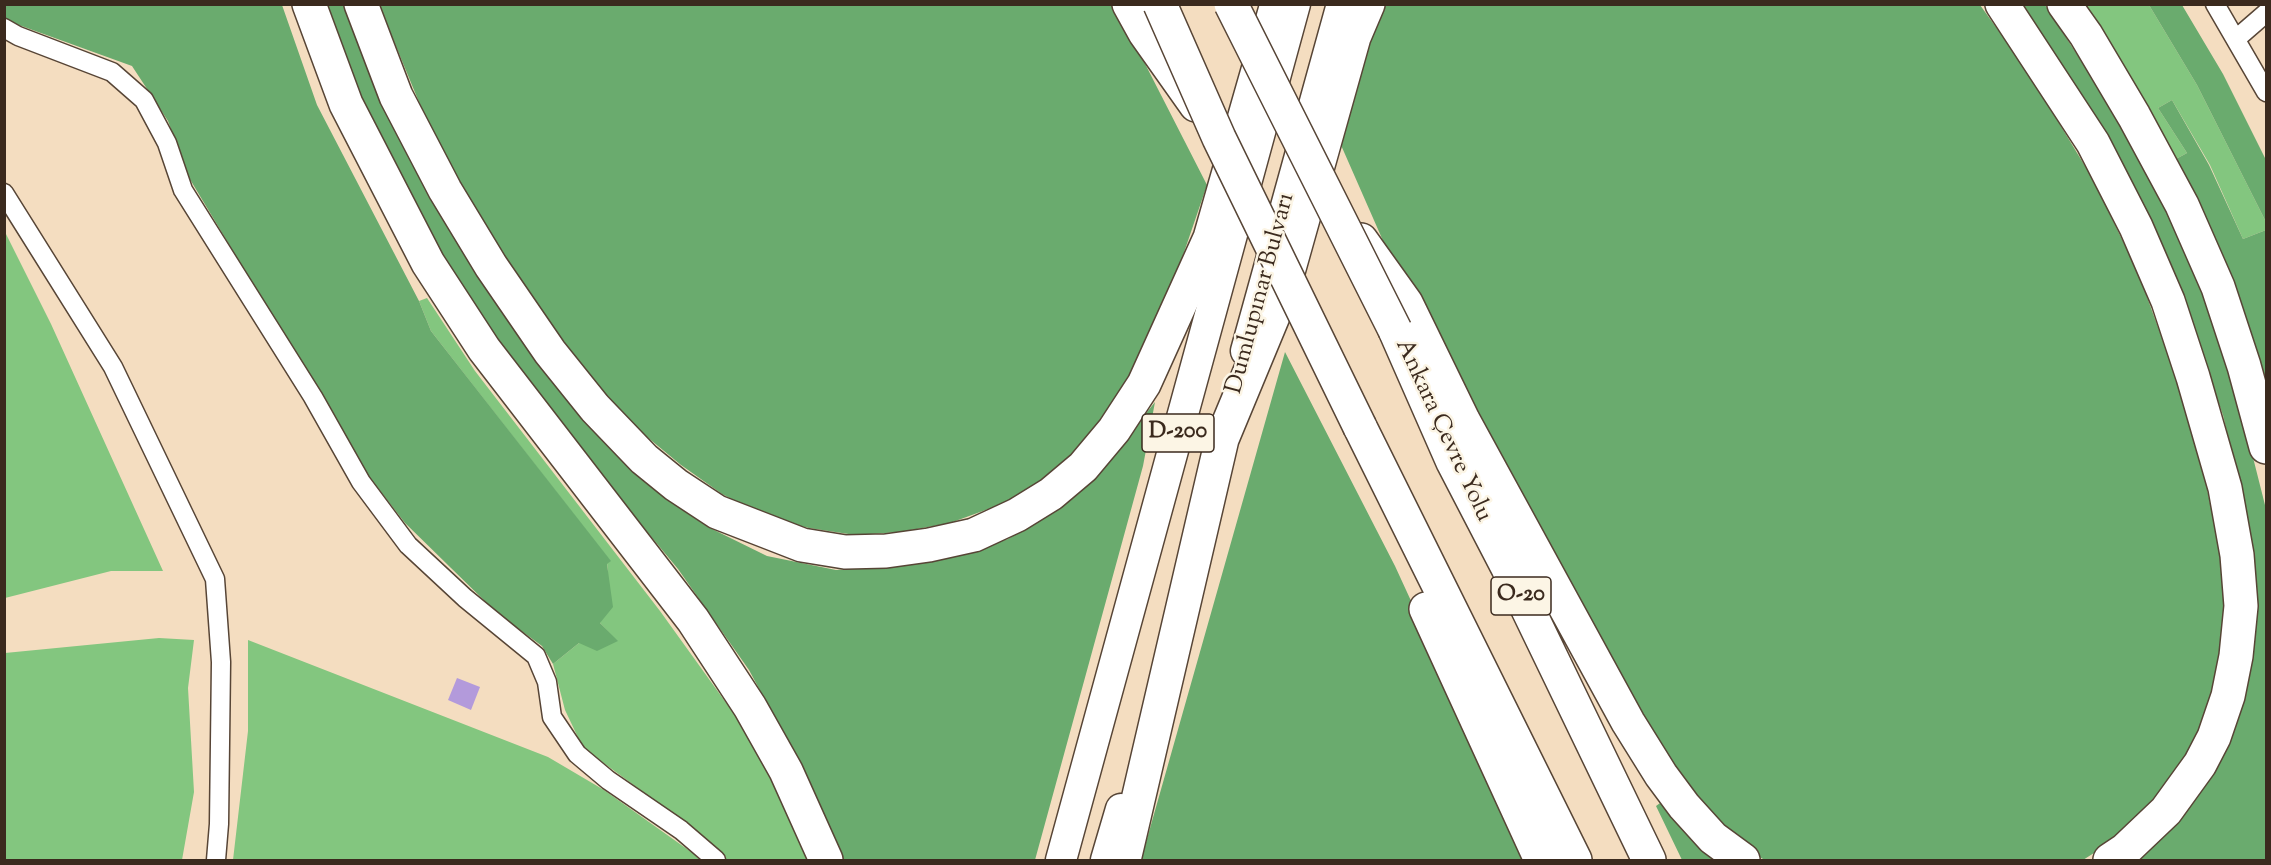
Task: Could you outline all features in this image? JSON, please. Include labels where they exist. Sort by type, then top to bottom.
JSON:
[{"type":"highway","points":[[309,4],[346,104],[428,262],[484,349],[693,620],[760,725],[786,771],[826,861]]},
{"type":"highway","points":[[361,4],[396,96],[445,190],[491,266],[550,352],[595,408],[644,459],[676,485],[717,512],[802,546],[845,552],[886,551],[974,535],[1006,520],[1050,494],[1083,467],[1114,430],[1144,384],[1210,238],[1277,4]]},
{"type":"highway","points":[[1129,4],[1145,33],[1219,138]]},
{"type":"highway","name":"O-20","points":[[1160,4],[1219,138],[1575,861]]},
{"type":"highway","name":"Ankara Çevre Yolu","points":[[1231,4],[1323,187],[1400,317],[1453,462],[1508,568],[1649,861]]},
{"type":"highway","name":"Dumlupınar Bulvarı","points":[[1061,861],[1295,4]]},
{"type":"highway","name":"Dumlupınar Bulvarı","points":[[1106,861],[1342,4]]},
{"type":"highway","points":[[1124,861],[1222,439],[1281,297],[1354,37],[1368,4]]},
{"type":"highway","points":[[2002,4],[2092,143],[2145,248],[2168,301],[2193,377],[2224,488],[2237,555],[2241,606],[2236,656],[2228,696],[2214,736],[2200,764],[2166,811],[2110,861]]},
{"type":"highway","points":[[2064,4],[2086,35],[2122,96],[2182,205],[2218,287],[2244,366],[2266,447]]},
{"type":"highway","points":[[1400,317],[1463,420],[1628,722],[1661,775],[1684,806],[1713,838],[1743,861]]},
{"type":"highway","points":[[1390,483],[1415,584],[1541,861]]},
{"type":"street","points":[[2215,4],[2266,92]]},
{"type":"street","points":[[2236,39],[2266,13]]},
{"type":"street","points":[[4,28],[18,36],[112,72],[144,100],[167,143],[183,190],[313,397],[361,482],[408,545],[465,598],[536,656],[547,682],[552,717],[577,754],[608,780],[681,830],[716,861]]},
{"type":"street","points":[[4,193],[113,367],[215,579],[221,662],[219,824],[216,861]]},
{"type":"green space","points":[[4,5],[282,5],[317,105],[419,301],[431,331],[611,561],[607,564],[613,607],[600,623],[618,641],[597,651],[579,643],[553,664],[542,646],[497,613],[405,523],[353,456],[321,398],[188,176],[168,121],[132,66],[5,20]]},
{"type":"green space","points":[[325,5],[348,5],[629,467],[666,499],[708,527],[767,556],[836,570],[903,565],[963,554],[1008,539],[1040,520],[1094,479],[1155,402],[1143,466],[1035,860],[843,860],[808,780],[749,670],[678,569],[604,480],[517,369],[447,270],[392,165],[345,62]]},
{"type":"green space","points":[[379,5],[1115,5],[1207,185],[1179,267],[1127,395],[1088,445],[1044,483],[1002,504],[950,523],[900,532],[855,535],[809,528],[768,518],[722,494],[681,465],[635,427],[595,383],[525,289],[453,178]]},
{"type":"green space","points":[[1381,5],[1980,5],[2027,70],[2094,181],[2139,275],[2195,429],[2220,553],[2226,617],[2217,681],[2199,733],[2175,773],[2143,812],[2108,844],[2083,860],[1765,860],[1746,850],[1663,759],[1402,284],[1337,136]]},
{"type":"green space","points":[[2017,5],[2045,5],[2100,90],[2156,188],[2201,288],[2240,406],[2266,509],[2266,860],[2135,860],[2249,668],[2256,624],[2255,578],[2248,521],[2223,415],[2168,260],[2136,193]]},
{"type":"green space","points":[[2082,5],[2149,5],[2197,85],[2266,222],[2266,230],[2243,239],[2210,165],[2172,100],[2158,108],[2187,153],[2176,159],[2125,70]]},
{"type":"green space","points":[[2149,5],[2182,5],[2223,74],[2266,160],[2266,222],[2197,85]]},
{"type":"green space","points":[[2172,100],[2209,165],[2243,239],[2266,230],[2266,388],[2204,216],[2176,159],[2187,153],[2158,108]]},
{"type":"green space","points":[[4,230],[51,324],[163,571],[111,571],[5,598]]},
{"type":"green space","points":[[427,298],[475,371],[660,611],[760,750],[808,860],[727,860],[687,824],[583,748],[565,710],[553,664],[579,643],[617,641],[600,623],[608,573],[607,563],[610,561],[431,331],[419,301]]},
{"type":"green space","points":[[1285,352],[1395,566],[1530,860],[1141,860]]},
{"type":"green space","points":[[159,638],[194,640],[188,688],[194,792],[182,860],[5,860],[5,653]]},
{"type":"green space","points":[[248,640],[548,757],[604,790],[700,860],[233,860],[248,731]]},
{"type":"green space","points":[[1663,801],[1726,860],[1682,860],[1656,806]]},
{"type":"building","points":[[457,678],[480,687],[471,710],[448,700]]}]
